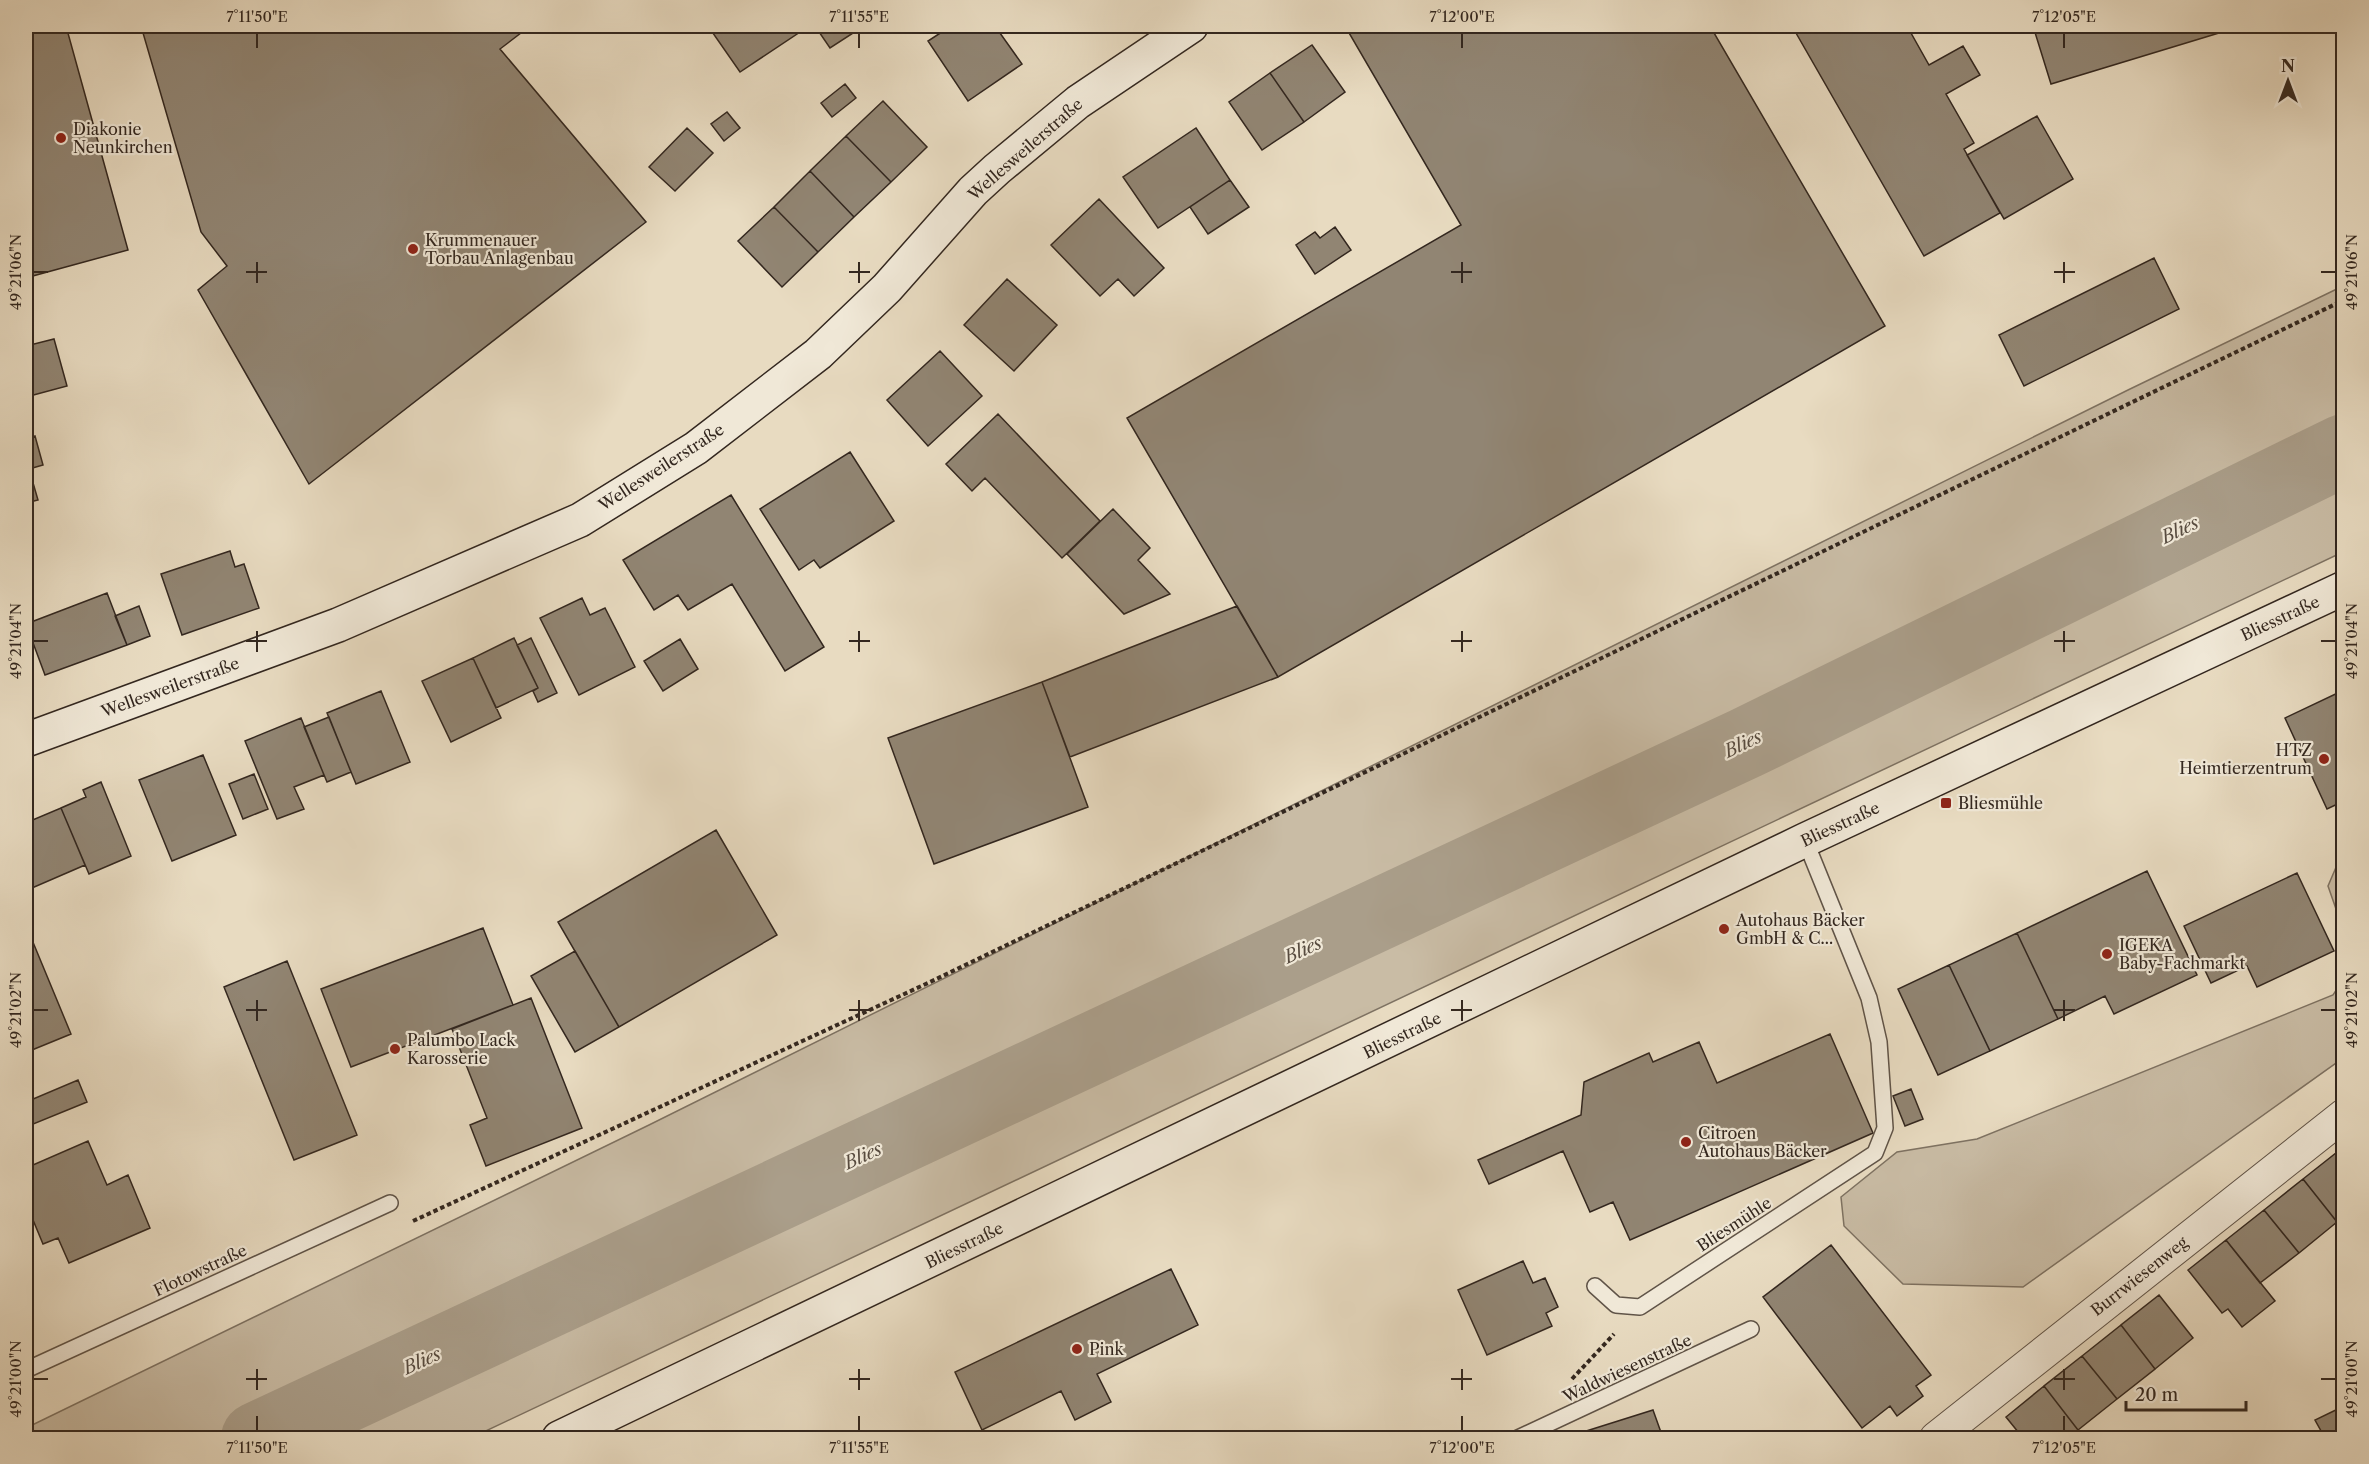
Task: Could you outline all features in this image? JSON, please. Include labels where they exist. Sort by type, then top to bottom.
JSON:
[{"type":"main road","name":"Wellesweilerstraße","points":[[26,740],[338,625],[580,520],[600,508],[696,448],[818,354],[886,288],[973,191],[997,169],[1078,102],[1191,26]]},
{"type":"main road","name":"Bliesstraße","points":[[559,1438],[1805,840],[2343,588]]},
{"type":"street","name":"Burrwiesenweg","points":[[1936,1438],[2343,1115]]},
{"type":"lane","name":"Bliesmühle","points":[[1640,1307],[1875,1153],[1885,1128],[1879,1042],[1869,998],[1805,840]]},
{"type":"lane","name":"Flotowstraße","points":[[26,1370],[390,1203]]},
{"type":"lane","points":[[1595,1286],[1616,1305],[1640,1307]]},
{"type":"lane","name":"Waldwiesenstraße","points":[[1518,1438],[1751,1329]]},
{"type":"path","points":[[406,1224],[928,983],[2343,300]]},
{"type":"path","points":[[1569,1382],[1640,1307]]},
{"type":"shaded area","points":[[2343,286],[2343,552],[471,1438],[26,1438],[26,1428],[649,1125],[2128,390]]},
{"type":"shaded area","points":[[2343,851],[2344,929],[2328,886]]},
{"type":"shaded area","points":[[2343,980],[2343,1058],[2023,1287],[1903,1284],[1844,1226],[1841,1197],[1897,1152],[1977,1139],[2333,995]]},
{"type":"building","name":"Diakonie Neunkirchen","points":[[26,26],[66,26],[128,250],[29,277],[26,263]]},
{"type":"building","name":"Krummenauer Torbau Anlagenbau","points":[[141,26],[530,26],[500,49],[646,222],[309,484],[198,290],[227,266],[201,232]]},
{"type":"building","points":[[708,26],[809,26],[740,72]]},
{"type":"building","points":[[815,26],[864,26],[830,48]]},
{"type":"building","points":[[951,26],[995,26],[1022,64],[968,101],[928,41]]},
{"type":"building","points":[[1345,26],[1710,26],[1885,326],[1278,677],[1127,418],[1461,225]]},
{"type":"building","points":[[1792,26],[1907,26],[1929,65],[1963,46],[1980,75],[1946,94],[1974,143],[1964,149],[2000,213],[1924,256]]},
{"type":"building","points":[[2033,26],[2242,26],[2051,84]]},
{"type":"building","points":[[1312,45],[1345,92],[1304,122],[1270,73]]},
{"type":"building","points":[[1270,73],[1304,122],[1262,150],[1229,102]]},
{"type":"building","points":[[845,84],[856,98],[832,117],[821,103]]},
{"type":"building","points":[[883,101],[927,147],[891,182],[846,136]]},
{"type":"building","points":[[727,112],[740,128],[724,141],[711,124]]},
{"type":"building","points":[[2037,116],[2073,179],[2004,219],[1967,155]]},
{"type":"building","points":[[687,128],[713,153],[675,191],[649,167]]},
{"type":"building","points":[[1196,128],[1230,180],[1158,228],[1123,177]]},
{"type":"building","points":[[846,136],[891,182],[854,217],[810,171]]},
{"type":"building","points":[[810,171],[854,217],[818,252],[774,207]]},
{"type":"building","points":[[1230,180],[1249,207],[1208,234],[1190,207]]},
{"type":"building","points":[[1099,199],[1164,268],[1134,296],[1118,279],[1100,296],[1051,245]]},
{"type":"building","points":[[774,207],[818,252],[782,287],[738,241]]},
{"type":"building","points":[[1335,227],[1351,250],[1315,274],[1296,245],[1315,232],[1320,238]]},
{"type":"building","points":[[2154,258],[2179,309],[2024,386],[1999,335]]},
{"type":"building","points":[[1007,279],[1057,325],[1014,371],[964,325]]},
{"type":"building","points":[[54,339],[67,386],[26,397],[26,346]]},
{"type":"building","points":[[940,351],[982,396],[928,446],[887,400]]},
{"type":"building","points":[[998,414],[1100,521],[1062,558],[985,478],[972,491],[946,464]]},
{"type":"building","points":[[35,436],[43,465],[29,469],[38,500],[26,503],[26,439]]},
{"type":"building","points":[[850,452],[894,521],[820,568],[814,560],[799,570],[760,509]]},
{"type":"building","points":[[731,495],[824,647],[785,671],[732,584],[688,610],[678,595],[654,610],[623,560]]},
{"type":"building","points":[[1113,509],[1150,548],[1138,560],[1170,594],[1124,614],[1067,554]]},
{"type":"building","points":[[230,551],[235,567],[244,564],[259,608],[182,635],[161,574]]},
{"type":"building","points":[[107,593],[127,645],[45,675],[26,624]]},
{"type":"building","points":[[582,598],[590,615],[605,608],[635,667],[579,695],[540,618]]},
{"type":"building","points":[[139,606],[150,636],[127,645],[115,616]]},
{"type":"building","points":[[1237,606],[1278,677],[1070,757],[1042,682]]},
{"type":"building","points":[[514,638],[538,688],[496,708],[473,658]]},
{"type":"building","points":[[531,638],[557,693],[538,702],[533,691],[538,688],[517,645]]},
{"type":"building","points":[[680,639],[698,669],[663,691],[644,661]]},
{"type":"building","points":[[473,658],[501,718],[451,742],[422,681]]},
{"type":"building","points":[[1042,682],[1088,807],[934,864],[888,738]]},
{"type":"building","name":"HTZ Heimtierzentrum","points":[[2344,690],[2344,801],[2327,809],[2285,718]]},
{"type":"building","points":[[381,691],[410,762],[356,784],[327,713]]},
{"type":"building","points":[[329,717],[351,772],[327,782],[304,727]]},
{"type":"building","points":[[301,718],[324,775],[294,787],[304,809],[277,819],[245,741]]},
{"type":"building","points":[[203,755],[236,835],[172,861],[139,780]]},
{"type":"building","points":[[254,774],[268,809],[243,819],[229,784]]},
{"type":"building","points":[[101,782],[131,856],[89,874],[61,808],[86,797],[83,790]]},
{"type":"building","points":[[61,808],[85,865],[32,888],[26,873],[26,815],[28,822]]},
{"type":"building","points":[[716,830],[777,935],[619,1027],[558,922]]},
{"type":"building","name":"IGEKA Baby-Fachmarkt","points":[[2147,871],[2197,975],[2114,1014],[2105,996],[2058,1019],[2017,933]]},
{"type":"building","points":[[2297,873],[2334,951],[2257,987],[2247,966],[2211,983],[2184,926]]},
{"type":"building","points":[[483,928],[513,1005],[351,1067],[321,989]]},
{"type":"building","points":[[2017,933],[2058,1019],[1990,1051],[1949,965]]},
{"type":"building","points":[[30,935],[71,1034],[32,1050],[26,1036],[26,937]]},
{"type":"building","points":[[575,951],[619,1027],[575,1052],[531,976]]},
{"type":"building","points":[[287,961],[357,1135],[294,1160],[224,987]]},
{"type":"building","points":[[1949,965],[1990,1051],[1938,1075],[1898,989]]},
{"type":"building","points":[[531,998],[582,1128],[486,1166],[470,1125],[487,1118],[452,1029]]},
{"type":"building","name":"Citroen Autohaus Bäcker","points":[[1830,1034],[1873,1133],[1630,1240],[1613,1202],[1590,1212],[1563,1151],[1489,1184],[1478,1160],[1581,1115],[1584,1082],[1649,1053],[1653,1062],[1699,1042],[1717,1083]]},
{"type":"building","points":[[78,1080],[87,1102],[26,1127],[26,1102]]},
{"type":"building","points":[[1911,1089],[1923,1119],[1905,1126],[1893,1096]]},
{"type":"building","points":[[88,1141],[107,1185],[128,1175],[150,1228],[69,1263],[58,1238],[43,1244],[26,1203],[26,1168]]},
{"type":"building","points":[[2341,1149],[2344,1152],[2344,1217],[2337,1222],[2303,1179]]},
{"type":"building","points":[[2303,1179],[2337,1222],[2299,1253],[2264,1210]]},
{"type":"building","points":[[2264,1210],[2299,1253],[2260,1283],[2226,1240]]},
{"type":"building","points":[[2226,1240],[2275,1301],[2242,1327],[2228,1309],[2222,1313],[2188,1270]]},
{"type":"building","points":[[1831,1245],[1931,1375],[1916,1386],[1923,1396],[1897,1416],[1890,1406],[1862,1428],[1763,1297]]},
{"type":"building","points":[[1523,1261],[1533,1283],[1545,1278],[1558,1307],[1546,1313],[1552,1326],[1487,1355],[1458,1290]]},
{"type":"building","name":"Pink","points":[[1171,1269],[1198,1325],[1097,1374],[1111,1402],[1075,1420],[1061,1391],[982,1430],[955,1372]]},
{"type":"building","points":[[2159,1295],[2193,1338],[2155,1369],[2121,1325]]},
{"type":"building","points":[[2121,1325],[2155,1369],[2117,1399],[2082,1356]]},
{"type":"building","points":[[2082,1356],[2117,1399],[2078,1430],[2044,1386]]},
{"type":"building","points":[[2044,1386],[2078,1430],[2067,1438],[2023,1438],[2006,1417]]},
{"type":"building","points":[[2344,1406],[2344,1438],[2325,1438],[2315,1420]]},
{"type":"building","points":[[1653,1410],[1663,1438],[1564,1438]]},
{"type":"waterway","name":"Blies","points":[[257,1438],[1746,743],[2344,450]]},
{"type":"place","name":"Diakonie Neunkirchen","points":[[61,138]]},
{"type":"place","name":"Krummenauer Torbau Anlagenbau","points":[[413,249]]},
{"type":"place","name":"HTZ Heimtierzentrum","points":[[2324,759]]},
{"type":"place","name":"Bliesmühle","points":[[1946,803]]},
{"type":"place","name":"Autohaus Bäcker GmbH & C...","points":[[1724,929]]},
{"type":"place","name":"IGEKA Baby-Fachmarkt","points":[[2107,954]]},
{"type":"place","name":"Palumbo Lack Karosserie","points":[[395,1049]]},
{"type":"place","name":"Citroen Autohaus Bäcker","points":[[1686,1142]]},
{"type":"place","name":"Pink","points":[[1077,1349]]}]
